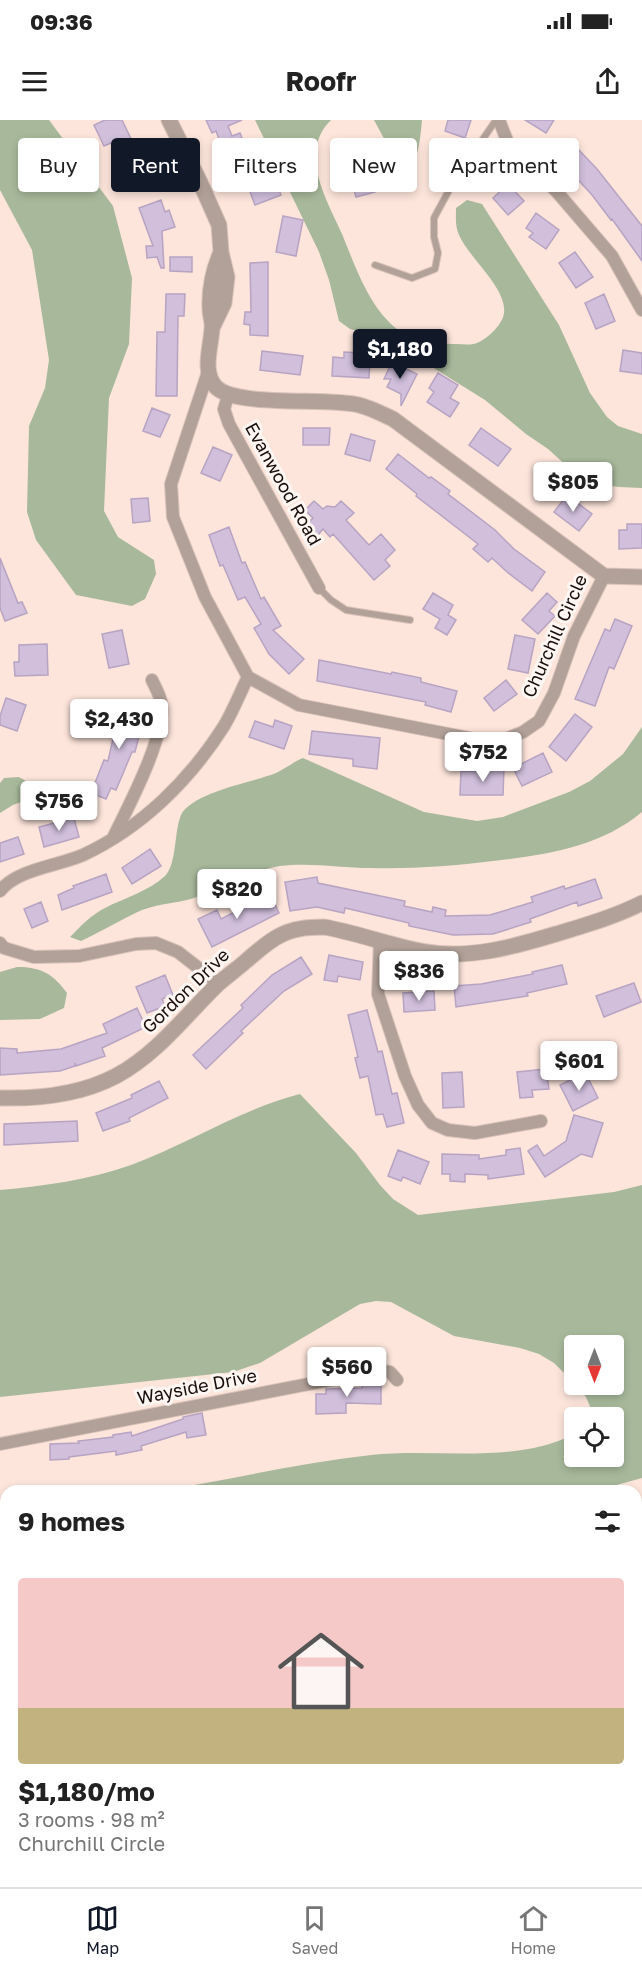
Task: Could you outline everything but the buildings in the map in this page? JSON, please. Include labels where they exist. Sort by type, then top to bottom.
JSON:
[{"type":"street","points":[[0,891],[20,875],[66,862],[113,838],[136,825],[157,807],[189,772],[224,726],[248,677],[205,597],[173,517],[171,484],[208,372],[213,326],[210,294],[221,252],[219,225],[169,120]]},
{"type":"street","points":[[497,120],[508,143],[557,192],[612,256],[642,310]]},
{"type":"street","points":[[208,372],[215,387],[228,396]]},
{"type":"street","name":"Churchill Circle","points":[[228,396],[358,405],[393,419],[604,576],[574,636],[554,693],[538,721],[523,732],[506,740],[474,739],[299,705],[248,677]]},
{"type":"street","name":"Evanwood Road","points":[[228,396],[224,410],[229,424],[319,588]]},
{"type":"street","points":[[604,576],[642,577]]},
{"type":"street","points":[[113,838],[138,786],[161,725],[161,702],[152,680]]},
{"type":"street","name":"Gordon Drive","points":[[0,1098],[57,1095],[78,1091],[117,1076],[136,1064],[173,1032],[219,984],[269,942],[296,929],[324,927],[426,952],[476,953],[497,951],[611,918],[642,903]]},
{"type":"street","points":[[380,940],[378,994],[405,1076],[418,1105],[432,1123],[448,1130],[474,1133],[541,1121]]},
{"type":"street","points":[[0,943],[4,948],[34,957],[79,956],[136,944],[156,943],[178,952],[219,984]]},
{"type":"street","name":"Wayside Drive","points":[[0,1444],[381,1370],[390,1372],[397,1380]]},
{"type":"lane","points":[[375,265],[412,278],[435,269],[438,253],[434,237],[434,218],[454,181],[497,120]]},
{"type":"lane","points":[[319,588],[346,610],[410,620]]},
{"type":"green space","points":[[0,120],[49,120],[62,138],[18,138],[18,192],[99,192],[99,187],[113,206],[132,278],[129,344],[109,398],[104,511],[118,537],[154,560],[156,574],[145,599],[132,606],[76,595],[36,540],[27,512],[29,426],[45,388],[49,360],[32,250],[0,190]]},
{"type":"green space","points":[[255,120],[331,120],[318,141],[318,138],[264,138]]},
{"type":"green space","points":[[374,120],[422,120],[417,153],[417,138],[384,138]]},
{"type":"green space","points":[[318,175],[323,192],[361,280],[374,303],[389,322],[404,333],[420,340],[474,344],[494,330],[501,322],[504,313],[500,294],[494,283],[464,244],[456,225],[456,208],[467,200],[482,204],[559,325],[590,393],[607,417],[618,426],[642,434],[642,488],[591,483],[485,400],[387,339],[350,329],[339,321],[329,280],[319,252],[290,192],[318,192]]},
{"type":"green space","points":[[642,727],[642,812],[626,824],[590,841],[533,856],[448,866],[360,868],[280,866],[259,871],[193,898],[142,910],[81,941],[70,937],[100,911],[144,890],[165,876],[172,864],[181,815],[187,807],[210,794],[276,773],[303,758],[424,812],[477,821],[503,817],[569,792],[590,781],[623,754]]},
{"type":"green space","points":[[19,777],[31,784],[35,797],[13,805],[0,813],[0,783],[4,778]]},
{"type":"green space","points":[[17,967],[33,968],[52,976],[67,993],[64,1008],[40,1019],[0,1020],[0,972]]},
{"type":"green space","points":[[300,1094],[356,1153],[393,1199],[418,1215],[614,1192],[642,1185],[642,1478],[617,1485],[191,1485],[317,1462],[371,1455],[501,1452],[551,1444],[564,1438],[564,1467],[624,1467],[624,1407],[590,1407],[584,1395],[624,1395],[624,1335],[564,1335],[564,1373],[554,1363],[539,1354],[520,1348],[454,1336],[391,1302],[376,1301],[360,1304],[260,1363],[233,1372],[0,1397],[0,1190],[66,1182],[131,1165],[257,1108]]}]
